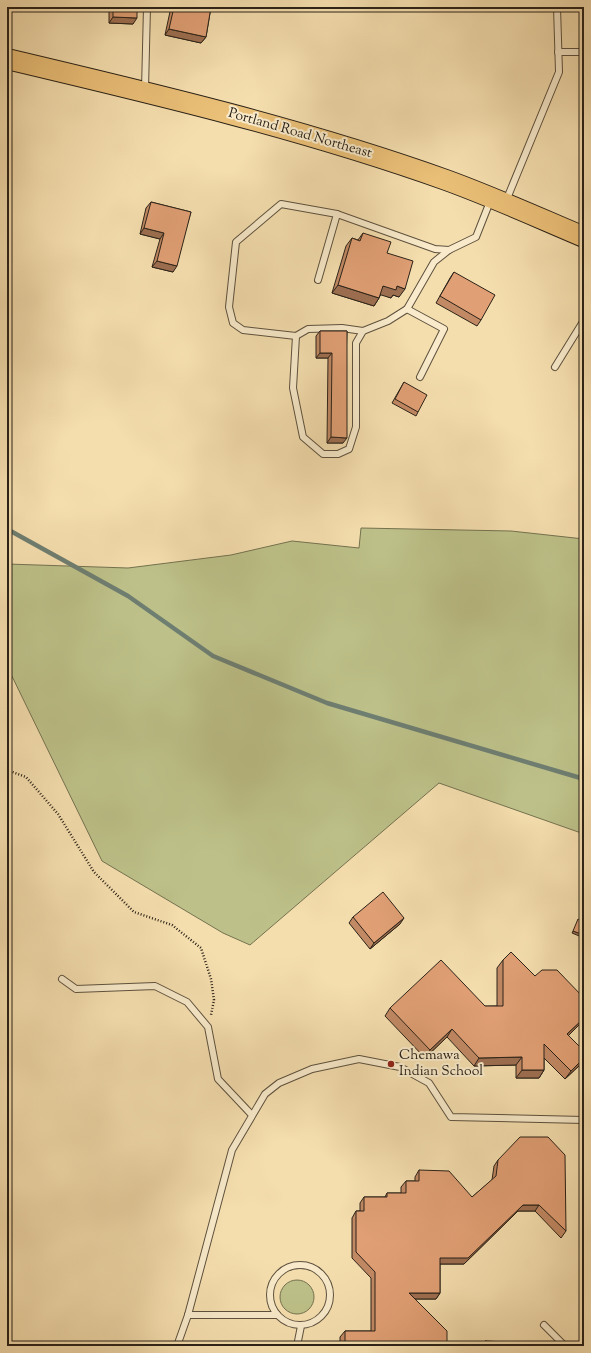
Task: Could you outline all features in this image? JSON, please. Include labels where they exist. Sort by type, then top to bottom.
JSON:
[{"type":"main road","name":"Portland Road Northeast","points":[[7,59],[146,92],[292,131],[376,156],[499,201],[584,237]]},
{"type":"lane","points":[[146,92],[147,7]]},
{"type":"lane","points":[[296,336],[293,388],[303,437],[323,454],[338,454],[349,449],[356,427],[356,343],[363,332],[388,321],[407,310],[434,262],[449,250],[476,237],[499,201],[559,72],[557,7]]},
{"type":"lane","points":[[558,52],[584,52]]},
{"type":"lane","points":[[363,332],[342,328],[308,329],[296,336],[243,330],[233,323],[229,307],[236,242],[281,204],[337,214],[434,249],[449,250]]},
{"type":"lane","points":[[318,280],[337,214]]},
{"type":"lane","points":[[407,310],[444,329],[420,376]]},
{"type":"lane","points":[[555,367],[584,320]]},
{"type":"lane","points":[[62,979],[76,988],[155,986],[187,1002],[208,1027],[218,1079],[251,1114]]},
{"type":"lane","points":[[176,1346],[188,1315],[232,1150],[251,1114],[265,1094],[279,1083],[312,1068],[359,1059],[400,1067],[429,1083],[450,1117],[584,1120]]},
{"type":"lane","points":[[302,1265],[312,1268],[320,1273],[326,1281],[330,1291],[326,1311],[311,1324],[301,1326],[283,1321],[277,1315],[272,1306],[270,1296],[271,1286],[275,1277],[283,1270],[292,1266],[302,1265]]},
{"type":"lane","points":[[188,1315],[277,1315]]},
{"type":"lane","points":[[544,1325],[565,1346]]},
{"type":"lane","points":[[296,1346],[301,1326]]},
{"type":"path","points":[[7,770],[26,777],[58,814],[94,872],[134,912],[172,925],[201,948],[211,979],[214,1000],[208,1027]]},
{"type":"green space","points":[[361,528],[511,531],[584,539],[584,834],[439,783],[250,945],[223,933],[102,861],[7,666],[7,564],[128,568],[231,555],[292,541],[359,548]]},
{"type":"green space","points":[[294,1280],[300,1280],[304,1281],[311,1287],[314,1297],[313,1304],[307,1311],[300,1314],[294,1314],[290,1313],[283,1307],[280,1300],[280,1294],[281,1290],[287,1283]]},
{"type":"building","points":[[113,7],[137,7],[137,18],[113,17]]},
{"type":"building","points":[[174,7],[211,7],[206,37],[169,29]]},
{"type":"building","points":[[151,202],[191,212],[177,266],[157,261],[164,233],[144,228]]},
{"type":"building","points":[[363,233],[391,242],[387,253],[413,261],[405,289],[397,286],[396,290],[383,286],[379,298],[338,285],[352,238],[360,241]]},
{"type":"building","points":[[454,272],[495,295],[481,320],[440,296]]},
{"type":"building","points":[[320,331],[347,331],[347,438],[331,437],[332,353],[320,353]]},
{"type":"building","points":[[404,382],[427,395],[418,412],[395,399]]},
{"type":"building","points":[[383,892],[404,918],[374,943],[353,917]]},
{"type":"building","points":[[578,919],[584,922],[584,935],[573,931]]},
{"type":"building","points":[[511,952],[535,976],[542,970],[557,970],[584,998],[584,1018],[567,1034],[584,1051],[584,1058],[571,1071],[544,1044],[544,1070],[522,1070],[522,1057],[479,1058],[452,1029],[430,1050],[390,1008],[441,960],[485,1006],[503,1006],[503,960]]},
{"type":"building","points":[[520,1137],[548,1137],[565,1155],[566,1231],[539,1205],[523,1205],[468,1258],[440,1258],[440,1293],[409,1293],[447,1331],[447,1346],[345,1346],[345,1331],[375,1331],[375,1272],[356,1252],[356,1211],[364,1211],[364,1197],[387,1197],[387,1193],[406,1193],[406,1181],[419,1181],[419,1170],[449,1171],[472,1197],[496,1176],[498,1160]]},
{"type":"building","points":[[485,1341],[507,1342],[511,1346],[484,1346]]},
{"type":"waterway","points":[[7,529],[128,596],[213,656],[327,703],[584,779]]},
{"type":"place","name":"Chemawa Indian School","points":[[391,1064]]}]
